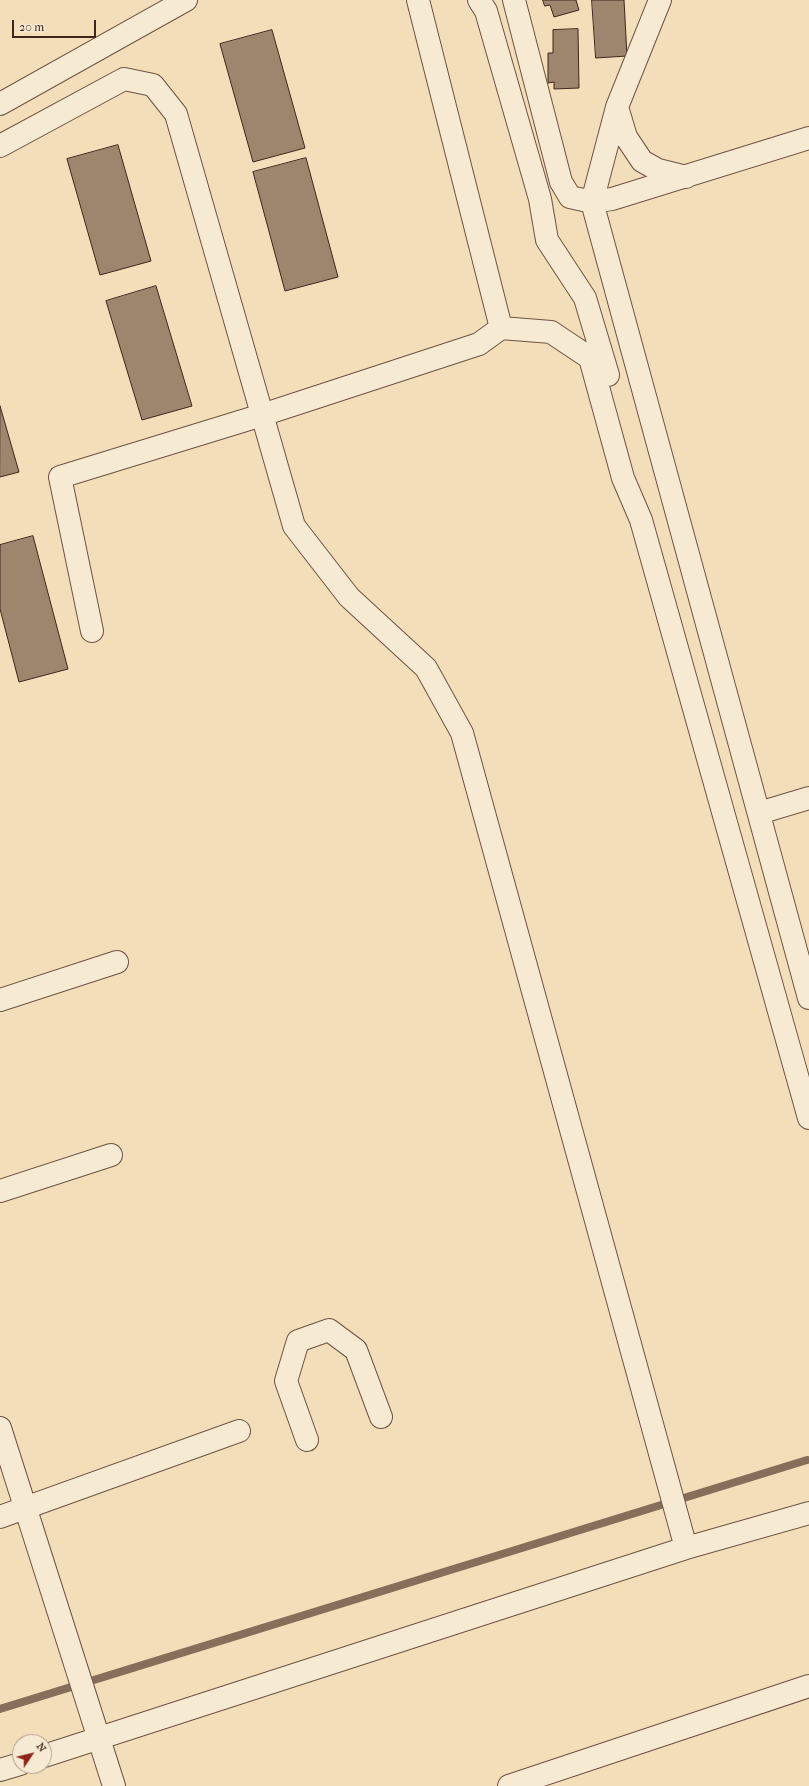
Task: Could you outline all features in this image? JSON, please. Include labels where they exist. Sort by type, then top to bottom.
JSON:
[{"type":"street","points":[[0,104],[186,0]]},
{"type":"street","points":[[418,0],[501,328]]},
{"type":"street","points":[[479,0],[486,11],[540,199],[547,240],[584,298],[603,356],[638,476],[640,520]]},
{"type":"street","points":[[514,0],[561,182],[570,196],[592,202],[612,199],[809,138]]},
{"type":"street","points":[[660,0],[617,107],[592,202],[809,998]]},
{"type":"street","points":[[0,146],[124,79],[153,85],[176,114],[294,526],[349,597],[426,668],[462,733],[686,1548]]},
{"type":"street","points":[[617,107],[626,137],[642,161],[658,170],[687,177]]},
{"type":"street","points":[[92,631],[60,477],[262,415],[479,344],[501,328],[551,332],[590,358],[623,478],[640,520],[809,1118]]},
{"type":"street","points":[[759,813],[809,798]]},
{"type":"street","points":[[0,1000],[117,962]]},
{"type":"street","points":[[0,1191],[111,1155]]},
{"type":"street","points":[[307,1440],[286,1381],[298,1341],[329,1330],[356,1350],[381,1417]]},
{"type":"street","points":[[0,1428],[114,1786]]},
{"type":"street","points":[[0,1517],[239,1431]]},
{"type":"street","points":[[52,1754],[99,1740],[686,1548],[809,1513]]},
{"type":"street","points":[[509,1786],[809,1686]]},
{"type":"street","points":[[0,1770],[12,1766]]},
{"type":"building","points":[[543,0],[576,0],[579,10],[554,17],[550,5],[545,6]]},
{"type":"building","points":[[592,0],[624,0],[627,56],[596,58]]},
{"type":"building","points":[[578,29],[579,88],[554,89],[554,82],[548,83],[548,53],[553,53],[553,30]]},
{"type":"building","points":[[272,30],[305,148],[253,162],[220,44]]},
{"type":"building","points":[[118,145],[151,261],[100,275],[67,159]]},
{"type":"building","points":[[306,158],[338,277],[285,291],[253,172]]},
{"type":"building","points":[[156,286],[192,406],[142,420],[106,301]]},
{"type":"building","points":[[0,406],[19,472],[0,477]]},
{"type":"building","points":[[33,536],[68,669],[19,682],[0,609],[0,545]]},
{"type":"waterway","points":[[0,1709],[807,1460]]}]
